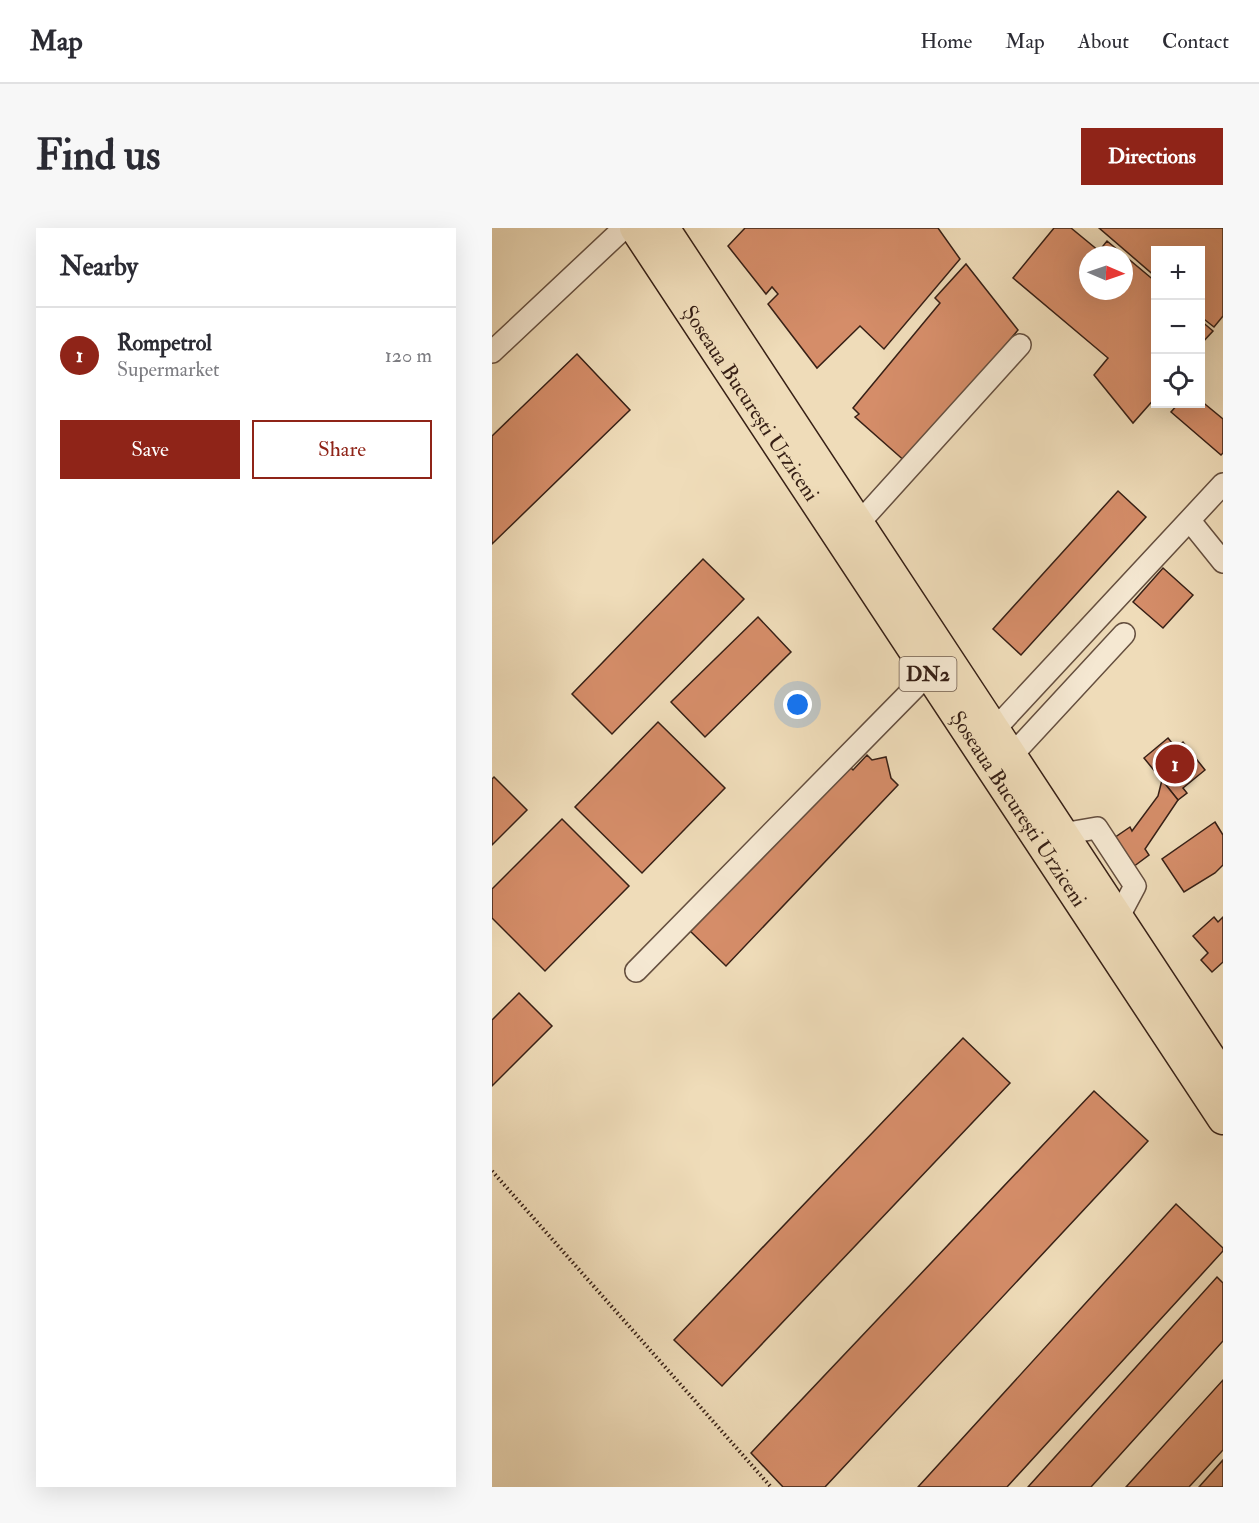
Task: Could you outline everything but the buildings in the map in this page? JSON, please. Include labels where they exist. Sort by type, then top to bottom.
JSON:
[{"type":"highway","name":"Șoseaua București Urziceni","points":[[635,228],[1223,1119]]},
{"type":"highway","name":"Șoseaua București Urziceni","points":[[664,228],[1223,1077]]},
{"type":"street","points":[[492,352],[624,228]]},
{"type":"street","points":[[859,523],[1020,345]]},
{"type":"street","points":[[995,729],[1223,484]]},
{"type":"street","points":[[1190,521],[1223,562]]},
{"type":"street","points":[[1012,755],[1124,634]]},
{"type":"street","points":[[636,971],[928,674]]},
{"type":"path","points":[[492,1171],[771,1487]]},
{"type":"place","name":"Rompetrol","points":[[1175,764]]}]
